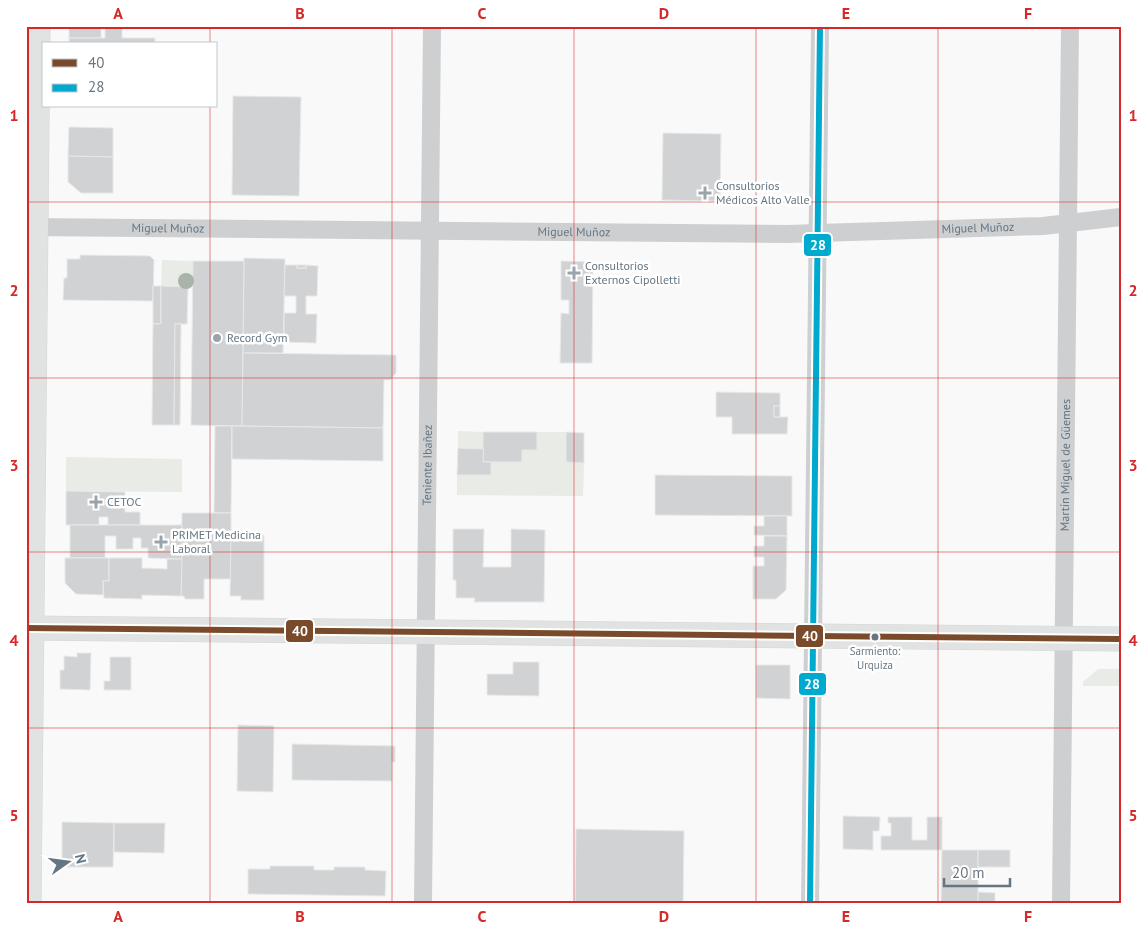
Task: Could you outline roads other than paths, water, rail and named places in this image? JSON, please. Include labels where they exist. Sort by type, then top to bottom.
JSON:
[{"type":"street","points":[[29,904],[31,228],[38,26]]},
{"type":"street","name":"Teniente Ibañez","points":[[423,904],[432,26]]},
{"type":"street","points":[[810,904],[820,26]]},
{"type":"street","name":"Martín Miguel de Güemes","points":[[1061,904],[1070,26]]},
{"type":"street","name":"Miguel Muñoz","points":[[31,228],[818,234],[1042,226],[1121,217]]},
{"type":"street","points":[[29,628],[1121,639]]},
{"type":"place","name":"Consultorios Médicos Alto Valle","points":[[705,193]]},
{"type":"place","name":"Consultorios Externos Cipolletti","points":[[574,273]]},
{"type":"place","name":"Record Gym","points":[[217,338]]},
{"type":"place","name":"CETOC","points":[[96,502]]},
{"type":"place","name":"PRIMET Medicina Laboral","points":[[161,542]]},
{"type":"place","name":"Sarmiento: Urquiza","points":[[875,637]]}]
